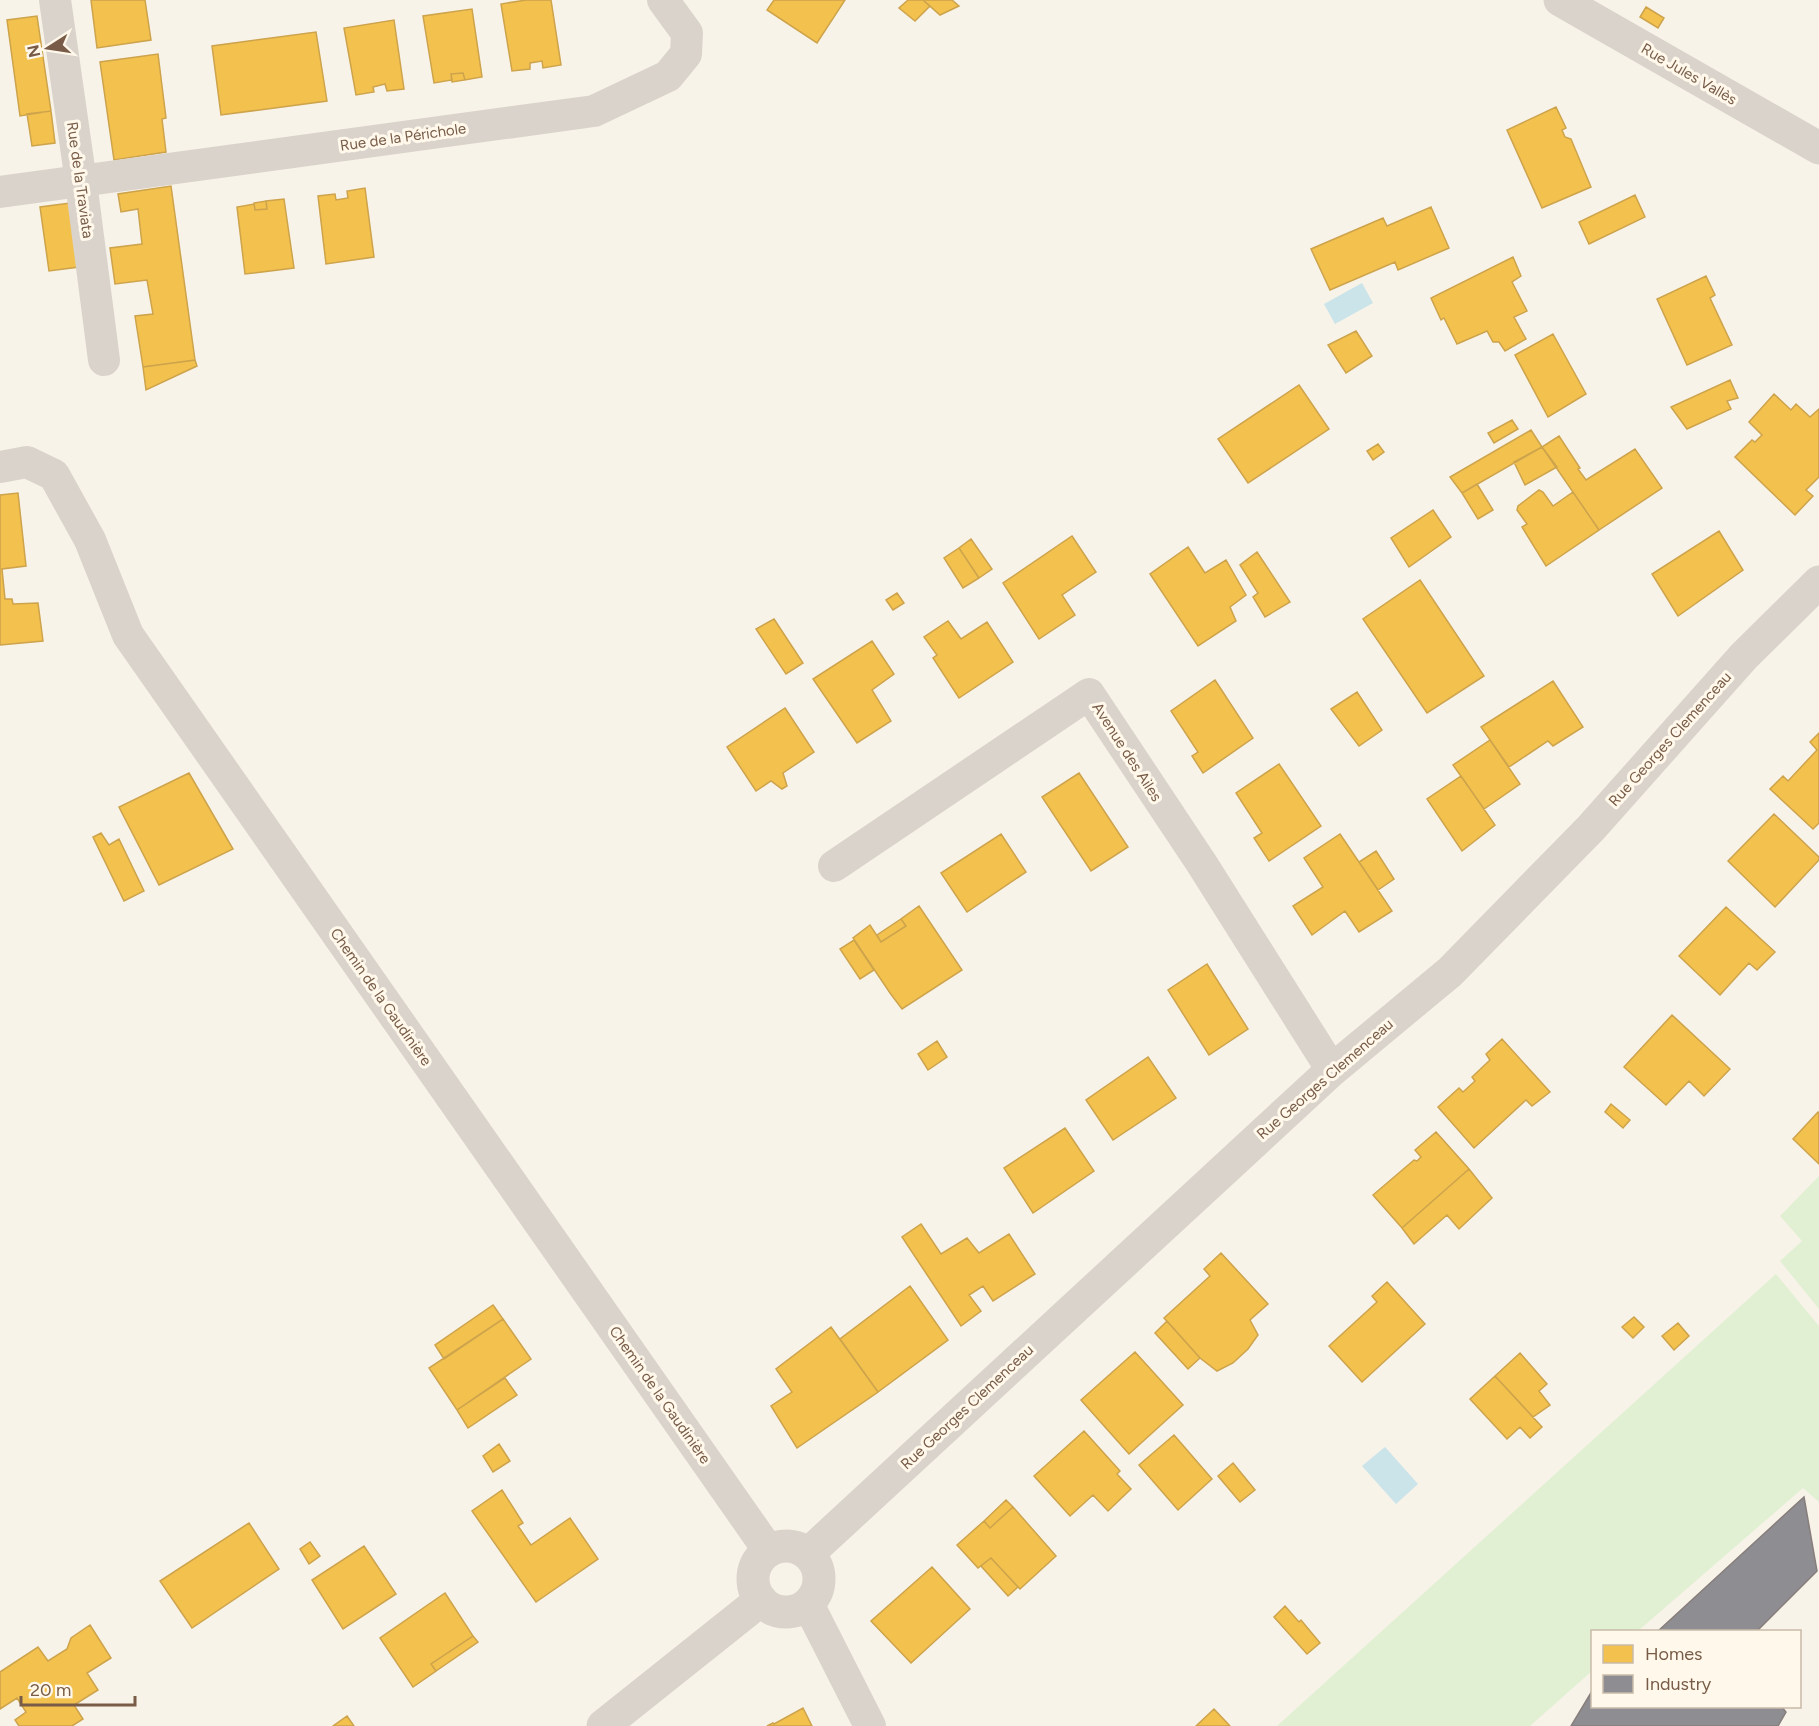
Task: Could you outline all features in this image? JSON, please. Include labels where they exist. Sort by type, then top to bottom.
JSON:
[{"type":"street","name":"Rue de la Traviata","points":[[55,0],[104,360]]},
{"type":"street","name":"Rue de la Périchole","points":[[0,192],[594,111],[668,76],[686,54],[687,33],[663,0]]},
{"type":"street","name":"Rue Jules Vallès","points":[[1560,0],[1819,148]]},
{"type":"street","name":"Chemin de la Gaudinière","points":[[0,467],[27,462],[54,475],[90,540],[128,635],[769,1551]]},
{"type":"street","name":"Rue Georges Clemenceau","points":[[808,1554],[1332,1070],[1458,963],[1591,828],[1744,656],[1819,582]]},
{"type":"street","name":"Avenue des Ailes","points":[[834,866],[1089,694],[1202,864],[1332,1070]]},
{"type":"street","points":[[779,1547],[791,1547],[808,1554],[819,1574],[819,1585],[808,1604],[798,1610],[787,1612],[775,1610],[761,1600],[755,1590],[753,1579],[755,1568],[761,1558],[769,1551],[779,1547]]},
{"type":"street","points":[[603,1726],[761,1600]]},
{"type":"street","points":[[808,1604],[870,1726]]},
{"type":"green space","points":[[1819,1176],[1819,1309],[1780,1261],[1802,1241],[1780,1216]]},
{"type":"green space","points":[[1776,1274],[1819,1326],[1819,1502],[1803,1488],[1639,1630],[1591,1630],[1591,1672],[1530,1726],[1277,1726]]},
{"type":"water","points":[[1362,283],[1373,303],[1335,324],[1324,304]]},
{"type":"water","points":[[1385,1447],[1418,1484],[1396,1504],[1362,1466]]},
{"type":"building: Homes","points":[[91,0],[145,0],[151,40],[97,48]]},
{"type":"building: Homes","points":[[526,0],[551,0],[561,65],[543,68],[542,61],[530,63],[530,69],[512,71],[501,4]]},
{"type":"building: Homes","points":[[774,0],[845,0],[817,43],[767,10]]},
{"type":"building: Homes","points":[[908,0],[923,0],[930,6],[915,21],[899,8]]},
{"type":"building: Homes","points":[[923,0],[952,0],[959,6],[940,15]]},
{"type":"building: Homes","points":[[1646,7],[1664,18],[1658,28],[1640,17]]},
{"type":"building: Homes","points":[[472,9],[482,77],[465,80],[463,73],[451,74],[452,80],[434,83],[423,16]]},
{"type":"building: Homes","points":[[37,16],[51,111],[20,116],[7,20]]},
{"type":"building: Homes","points":[[394,20],[404,89],[387,91],[385,84],[373,87],[374,92],[356,95],[344,28]]},
{"type":"building: Homes","points":[[316,32],[327,101],[221,115],[212,46]]},
{"type":"building: Homes","points":[[158,54],[166,118],[162,119],[166,152],[114,160],[100,62]]},
{"type":"building: Homes","points":[[463,73],[465,80],[452,82],[451,74]]},
{"type":"building: Homes","points":[[1556,107],[1566,128],[1562,130],[1565,137],[1571,139],[1591,187],[1542,208],[1507,130]]},
{"type":"building: Homes","points":[[51,111],[55,143],[32,146],[27,114]]},
{"type":"building: Homes","points":[[171,186],[195,360],[143,367],[135,316],[153,314],[147,280],[115,284],[110,248],[142,244],[138,209],[121,212],[118,194]]},
{"type":"building: Homes","points":[[365,188],[374,257],[326,264],[318,196],[335,194],[336,200],[348,198],[347,191]]},
{"type":"building: Homes","points":[[1635,195],[1645,217],[1589,244],[1579,222]]},
{"type":"building: Homes","points":[[284,199],[294,268],[245,274],[237,207],[254,204],[255,210],[267,209],[266,201]]},
{"type":"building: Homes","points":[[266,201],[267,209],[255,210],[254,203]]},
{"type":"building: Homes","points":[[70,203],[79,267],[49,271],[40,207]]},
{"type":"building: Homes","points":[[1431,207],[1449,248],[1398,270],[1395,262],[1330,290],[1311,249],[1383,218],[1387,226]]},
{"type":"building: Homes","points":[[1513,257],[1521,276],[1512,282],[1527,311],[1514,317],[1526,339],[1505,351],[1499,342],[1493,342],[1487,331],[1457,344],[1444,318],[1441,320],[1431,298]]},
{"type":"building: Homes","points":[[1706,276],[1715,295],[1710,298],[1732,345],[1687,365],[1657,299]]},
{"type":"building: Homes","points":[[1356,331],[1372,356],[1346,373],[1328,345]]},
{"type":"building: Homes","points":[[1553,334],[1586,394],[1548,417],[1515,355]]},
{"type":"building: Homes","points":[[195,360],[197,366],[146,390],[143,367]]},
{"type":"building: Homes","points":[[1730,380],[1738,398],[1727,401],[1731,409],[1687,429],[1671,407]]},
{"type":"building: Homes","points":[[1299,385],[1329,429],[1248,483],[1218,439]]},
{"type":"building: Homes","points":[[1774,394],[1791,410],[1796,404],[1810,417],[1819,409],[1819,477],[1806,490],[1813,496],[1795,515],[1735,457],[1752,440],[1755,442],[1762,435],[1749,422]]},
{"type":"building: Homes","points":[[1512,420],[1518,429],[1494,443],[1488,433]]},
{"type":"building: Homes","points":[[1531,430],[1542,447],[1462,493],[1450,477]]},
{"type":"building: Homes","points":[[1559,436],[1586,480],[1635,449],[1662,488],[1599,530],[1542,447]]},
{"type":"building: Homes","points":[[1378,444],[1384,452],[1373,460],[1367,451]]},
{"type":"building: Homes","points":[[1542,447],[1557,467],[1525,485],[1514,462]]},
{"type":"building: Homes","points":[[1477,484],[1493,510],[1478,519],[1462,493]]},
{"type":"building: Homes","points":[[1539,490],[1553,506],[1573,492],[1599,530],[1546,566],[1522,527],[1527,524],[1517,510],[1518,506]]},
{"type":"building: Homes","points":[[18,493],[26,566],[2,569],[5,599],[12,599],[13,604],[38,603],[43,641],[0,645],[0,495]]},
{"type":"building: Homes","points":[[1433,510],[1451,537],[1409,567],[1391,538]]},
{"type":"building: Homes","points":[[1719,531],[1743,570],[1678,616],[1652,574]]},
{"type":"building: Homes","points":[[1072,536],[1096,572],[1062,595],[1075,615],[1039,639],[1003,583]]},
{"type":"building: Homes","points":[[971,539],[992,569],[979,578],[959,548]]},
{"type":"building: Homes","points":[[1188,547],[1205,573],[1226,560],[1246,595],[1230,607],[1236,621],[1198,646],[1150,574]]},
{"type":"building: Homes","points":[[959,548],[979,578],[963,588],[944,558]]},
{"type":"building: Homes","points":[[1257,552],[1290,602],[1265,617],[1253,597],[1258,593],[1240,565]]},
{"type":"building: Homes","points":[[1420,580],[1484,676],[1427,713],[1363,619]]},
{"type":"building: Homes","points":[[897,593],[904,603],[893,610],[886,600]]},
{"type":"building: Homes","points":[[774,619],[803,663],[786,674],[756,629]]},
{"type":"building: Homes","points":[[948,621],[961,639],[987,622],[1013,662],[959,698],[933,658],[937,655],[924,637]]},
{"type":"building: Homes","points":[[872,641],[894,674],[872,690],[891,721],[857,743],[813,679]]},
{"type":"building: Homes","points":[[1215,680],[1253,738],[1203,773],[1192,756],[1198,752],[1171,711]]},
{"type":"building: Homes","points":[[1553,681],[1583,727],[1553,746],[1548,741],[1509,767],[1481,727]]},
{"type":"building: Homes","points":[[1357,692],[1382,730],[1359,746],[1331,709]]},
{"type":"building: Homes","points":[[785,708],[814,752],[783,773],[787,786],[782,789],[771,781],[756,791],[727,747]]},
{"type":"building: Homes","points":[[1819,733],[1819,823],[1813,829],[1770,789],[1783,776],[1788,781],[1817,750],[1810,742]]},
{"type":"building: Homes","points":[[1490,740],[1520,784],[1484,809],[1453,765]]},
{"type":"building: Homes","points":[[1279,764],[1321,826],[1269,861],[1254,838],[1262,833],[1236,793]]},
{"type":"building: Homes","points":[[189,773],[233,849],[159,885],[119,807]]},
{"type":"building: Homes","points":[[1079,773],[1128,847],[1091,871],[1042,797]]},
{"type":"building: Homes","points":[[1461,776],[1495,825],[1462,851],[1427,799]]},
{"type":"building: Homes","points":[[1774,814],[1819,857],[1819,860],[1775,907],[1728,861]]},
{"type":"building: Homes","points":[[101,833],[109,845],[119,839],[144,891],[124,901],[93,837]]},
{"type":"building: Homes","points":[[1001,834],[1026,872],[967,912],[941,873]]},
{"type":"building: Homes","points":[[1340,834],[1392,911],[1359,932],[1345,911],[1312,935],[1293,906],[1323,887],[1304,858]]},
{"type":"building: Homes","points":[[1376,851],[1394,879],[1378,890],[1359,862]]},
{"type":"building: Homes","points":[[919,906],[962,970],[902,1009],[853,938],[870,925],[881,942],[906,926],[901,919]]},
{"type":"building: Homes","points":[[1726,907],[1775,952],[1757,970],[1749,963],[1720,995],[1679,956]]},
{"type":"building: Homes","points":[[901,919],[906,926],[881,942],[877,935]]},
{"type":"building: Homes","points":[[854,940],[874,970],[860,979],[840,949]]},
{"type":"building: Homes","points":[[1207,964],[1248,1029],[1209,1055],[1168,990]]},
{"type":"building: Homes","points":[[1672,1015],[1730,1069],[1704,1096],[1689,1081],[1666,1105],[1624,1067]]},
{"type":"building: Homes","points":[[1502,1039],[1550,1092],[1532,1106],[1526,1100],[1474,1148],[1438,1107],[1459,1088],[1463,1092],[1475,1081],[1472,1077],[1490,1060],[1486,1054]]},
{"type":"building: Homes","points":[[937,1041],[947,1057],[928,1070],[918,1054]]},
{"type":"building: Homes","points":[[1148,1057],[1176,1098],[1113,1140],[1086,1100]]},
{"type":"building: Homes","points":[[1611,1104],[1630,1120],[1623,1128],[1605,1112]]},
{"type":"building: Homes","points":[[1818,1112],[1819,1114],[1819,1164],[1793,1139]]},
{"type":"building: Homes","points":[[1065,1128],[1094,1171],[1033,1213],[1004,1168]]},
{"type":"building: Homes","points":[[1436,1132],[1469,1169],[1402,1228],[1373,1195],[1414,1160],[1417,1161],[1421,1157],[1415,1150]]},
{"type":"building: Homes","points":[[1469,1169],[1492,1198],[1459,1229],[1447,1215],[1414,1244],[1402,1228]]},
{"type":"building: Homes","points":[[921,1224],[941,1254],[967,1238],[979,1253],[1009,1234],[1035,1274],[993,1301],[983,1286],[969,1295],[981,1311],[961,1326],[902,1237]]},
{"type":"building: Homes","points":[[1221,1253],[1268,1304],[1250,1320],[1258,1335],[1248,1349],[1233,1363],[1217,1371],[1200,1358],[1164,1318],[1210,1276],[1204,1269]]},
{"type":"building: Homes","points":[[1387,1282],[1425,1324],[1362,1382],[1329,1346],[1377,1302],[1372,1296]]},
{"type":"building: Homes","points":[[910,1286],[948,1340],[878,1392],[840,1339]]},
{"type":"building: Homes","points":[[493,1305],[503,1319],[444,1359],[435,1345]]},
{"type":"building: Homes","points":[[1634,1317],[1644,1327],[1633,1338],[1622,1327]]},
{"type":"building: Homes","points":[[503,1319],[531,1359],[457,1410],[429,1368]]},
{"type":"building: Homes","points":[[1167,1321],[1200,1358],[1188,1369],[1155,1333]]},
{"type":"building: Homes","points":[[1678,1323],[1689,1336],[1674,1350],[1662,1336]]},
{"type":"building: Homes","points":[[831,1327],[878,1392],[797,1448],[771,1406],[792,1392],[776,1369]]},
{"type":"building: Homes","points":[[1135,1352],[1183,1405],[1129,1454],[1081,1400]]},
{"type":"building: Homes","points":[[1520,1353],[1547,1384],[1539,1391],[1550,1405],[1533,1417],[1495,1376]]},
{"type":"building: Homes","points":[[1495,1376],[1542,1427],[1530,1438],[1520,1427],[1507,1439],[1470,1399]]},
{"type":"building: Homes","points":[[505,1378],[517,1395],[468,1428],[457,1410]]},
{"type":"building: Homes","points":[[1084,1431],[1120,1471],[1117,1474],[1131,1489],[1108,1511],[1093,1495],[1070,1516],[1034,1476]]},
{"type":"building: Homes","points":[[1174,1435],[1212,1479],[1178,1510],[1139,1465]]},
{"type":"building: Homes","points":[[499,1444],[510,1461],[493,1472],[483,1456]]},
{"type":"building: Homes","points":[[1233,1463],[1255,1490],[1240,1502],[1218,1476]]},
{"type":"building: Homes","points":[[502,1490],[523,1523],[518,1526],[531,1545],[570,1518],[598,1559],[536,1602],[472,1511]]},
{"type":"building: Homes","points":[[1006,1500],[1013,1507],[990,1528],[984,1521]]},
{"type":"building: Homes","points":[[1013,1507],[1056,1556],[1020,1589],[991,1558],[978,1568],[957,1545],[984,1521],[990,1528]]},
{"type":"building: Homes","points":[[249,1523],[279,1569],[192,1628],[160,1581]]},
{"type":"building: Homes","points":[[310,1542],[320,1556],[309,1564],[300,1549]]},
{"type":"building: Homes","points":[[364,1546],[396,1594],[343,1629],[312,1580]]},
{"type":"building: Homes","points":[[991,1558],[1018,1587],[1008,1596],[981,1566]]},
{"type":"building: Homes","points":[[932,1567],[970,1609],[911,1663],[871,1621]]},
{"type":"building: Homes","points":[[445,1593],[473,1636],[431,1664],[436,1671],[413,1687],[380,1638]]},
{"type":"building: Homes","points":[[1285,1606],[1299,1622],[1301,1620],[1320,1643],[1307,1654],[1274,1617]]},
{"type":"building: Homes","points":[[90,1625],[111,1658],[87,1673],[98,1690],[74,1705],[83,1719],[72,1726],[19,1726],[15,1720],[26,1712],[17,1698],[0,1709],[0,1672],[38,1647],[48,1661],[67,1649],[71,1638]]},
{"type":"building: Homes","points":[[473,1636],[478,1642],[436,1671],[431,1664]]},
{"type":"building: Homes","points":[[803,1708],[812,1726],[767,1726],[774,1724]]},
{"type":"building: Homes","points":[[1214,1709],[1230,1726],[1196,1726]]},
{"type":"building: Homes","points":[[347,1716],[354,1726],[333,1726]]},
{"type":"building: Industry","points":[[1804,1497],[1817,1571],[1758,1630],[1659,1630]]},
{"type":"building: Industry","points":[[1591,1693],[1591,1708],[1783,1708],[1786,1712],[1778,1726],[1571,1726]]}]
